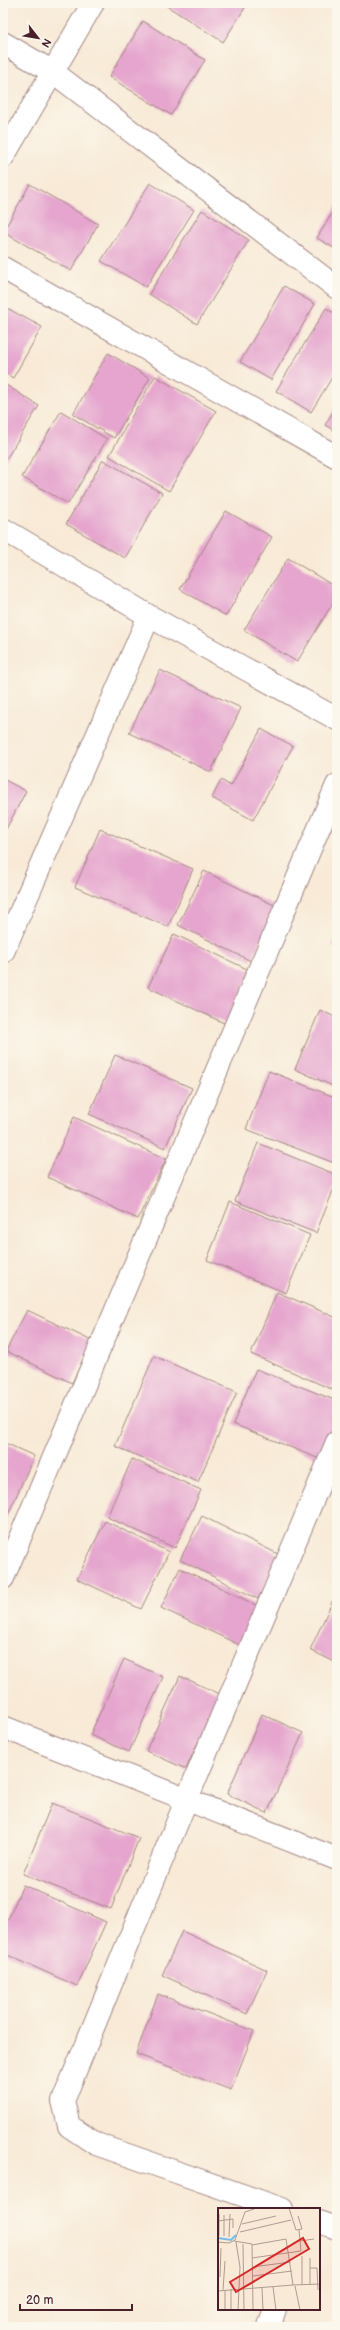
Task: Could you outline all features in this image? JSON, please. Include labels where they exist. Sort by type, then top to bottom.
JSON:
[{"type":"street","points":[[3,157],[93,3]]},
{"type":"street","points":[[3,43],[53,72],[337,288]]},
{"type":"street","points":[[3,268],[337,457]]},
{"type":"street","points":[[3,529],[149,616],[337,719]]},
{"type":"street","points":[[3,952],[149,616]]},
{"type":"street","points":[[3,1578],[337,785]]},
{"type":"street","points":[[279,2208],[96,2144],[69,2126],[63,2101],[186,1801],[337,1442]]},
{"type":"street","points":[[3,1727],[186,1801],[337,1859]]},
{"type":"street","points":[[320,2222],[337,2228]]},
{"type":"street","points":[[269,2327],[275,2310]]},
{"type":"building","points":[[162,3],[248,3],[223,42]]},
{"type":"building","points":[[143,21],[205,60],[171,115],[109,77]]},
{"type":"building","points":[[150,183],[194,210],[146,287],[101,261]]},
{"type":"building","points":[[30,184],[98,224],[71,271],[3,232]]},
{"type":"building","points":[[337,205],[337,250],[317,238]]},
{"type":"building","points":[[202,210],[249,240],[197,324],[149,294]]},
{"type":"building","points":[[284,286],[315,304],[271,380],[240,362]]},
{"type":"building","points":[[3,306],[42,327],[13,378],[3,372]]},
{"type":"building","points":[[326,308],[337,315],[337,369],[311,412],[276,391]]},
{"type":"building","points":[[108,353],[150,378],[114,438],[73,414]]},
{"type":"building","points":[[155,376],[216,411],[169,491],[109,456]]},
{"type":"building","points":[[3,383],[39,406],[3,464]]},
{"type":"building","points":[[337,405],[337,432],[325,425]]},
{"type":"building","points":[[61,411],[107,439],[68,504],[22,477]]},
{"type":"building","points":[[103,460],[162,493],[125,558],[66,524]]},
{"type":"building","points":[[226,511],[272,537],[226,616],[180,589]]},
{"type":"building","points":[[288,558],[337,588],[337,596],[297,662],[244,630]]},
{"type":"building","points":[[160,670],[241,708],[211,772],[129,733]]},
{"type":"building","points":[[261,729],[293,746],[253,820],[212,798],[221,780],[231,786]]},
{"type":"building","points":[[3,779],[26,791],[3,835]]},
{"type":"building","points":[[100,829],[193,869],[168,927],[75,887]]},
{"type":"building","points":[[204,871],[278,907],[251,961],[178,925]]},
{"type":"building","points":[[174,934],[251,971],[226,1024],[148,987]]},
{"type":"building","points":[[337,934],[337,948],[332,946]]},
{"type":"building","points":[[320,1010],[337,1018],[337,1088],[295,1069]]},
{"type":"building","points":[[115,1055],[192,1088],[165,1148],[89,1114]]},
{"type":"building","points":[[269,1071],[337,1098],[337,1164],[246,1129]]},
{"type":"building","points":[[74,1117],[166,1159],[138,1219],[47,1177]]},
{"type":"building","points":[[258,1143],[337,1175],[337,1181],[316,1233],[235,1201]]},
{"type":"building","points":[[230,1202],[310,1235],[286,1293],[207,1260]]},
{"type":"building","points":[[277,1292],[337,1318],[337,1376],[331,1389],[251,1354]]},
{"type":"building","points":[[27,1310],[92,1341],[72,1383],[6,1351]]},
{"type":"building","points":[[154,1356],[237,1392],[198,1482],[115,1446]]},
{"type":"building","points":[[256,1369],[337,1401],[337,1438],[327,1462],[233,1424]]},
{"type":"building","points":[[3,1442],[34,1456],[3,1526]]},
{"type":"building","points":[[132,1459],[201,1490],[175,1548],[107,1517]]},
{"type":"building","points":[[202,1516],[280,1555],[258,1599],[180,1560]]},
{"type":"building","points":[[105,1521],[169,1552],[141,1609],[77,1579]]},
{"type":"building","points":[[180,1568],[264,1609],[246,1648],[161,1608]]},
{"type":"building","points":[[333,1600],[337,1601],[337,1663],[310,1650]]},
{"type":"building","points":[[124,1659],[163,1677],[129,1752],[90,1735]]},
{"type":"building","points":[[180,1676],[220,1694],[186,1769],[146,1751]]},
{"type":"building","points":[[262,1714],[303,1733],[267,1813],[227,1794]]},
{"type":"building","points":[[52,1803],[139,1838],[111,1909],[23,1874]]},
{"type":"building","points":[[23,1885],[106,1922],[77,1986],[3,1953],[3,1931]]},
{"type":"building","points":[[182,1931],[267,1970],[247,2014],[162,1975]]},
{"type":"building","points":[[158,1994],[254,2031],[231,2090],[136,2054]]}]
